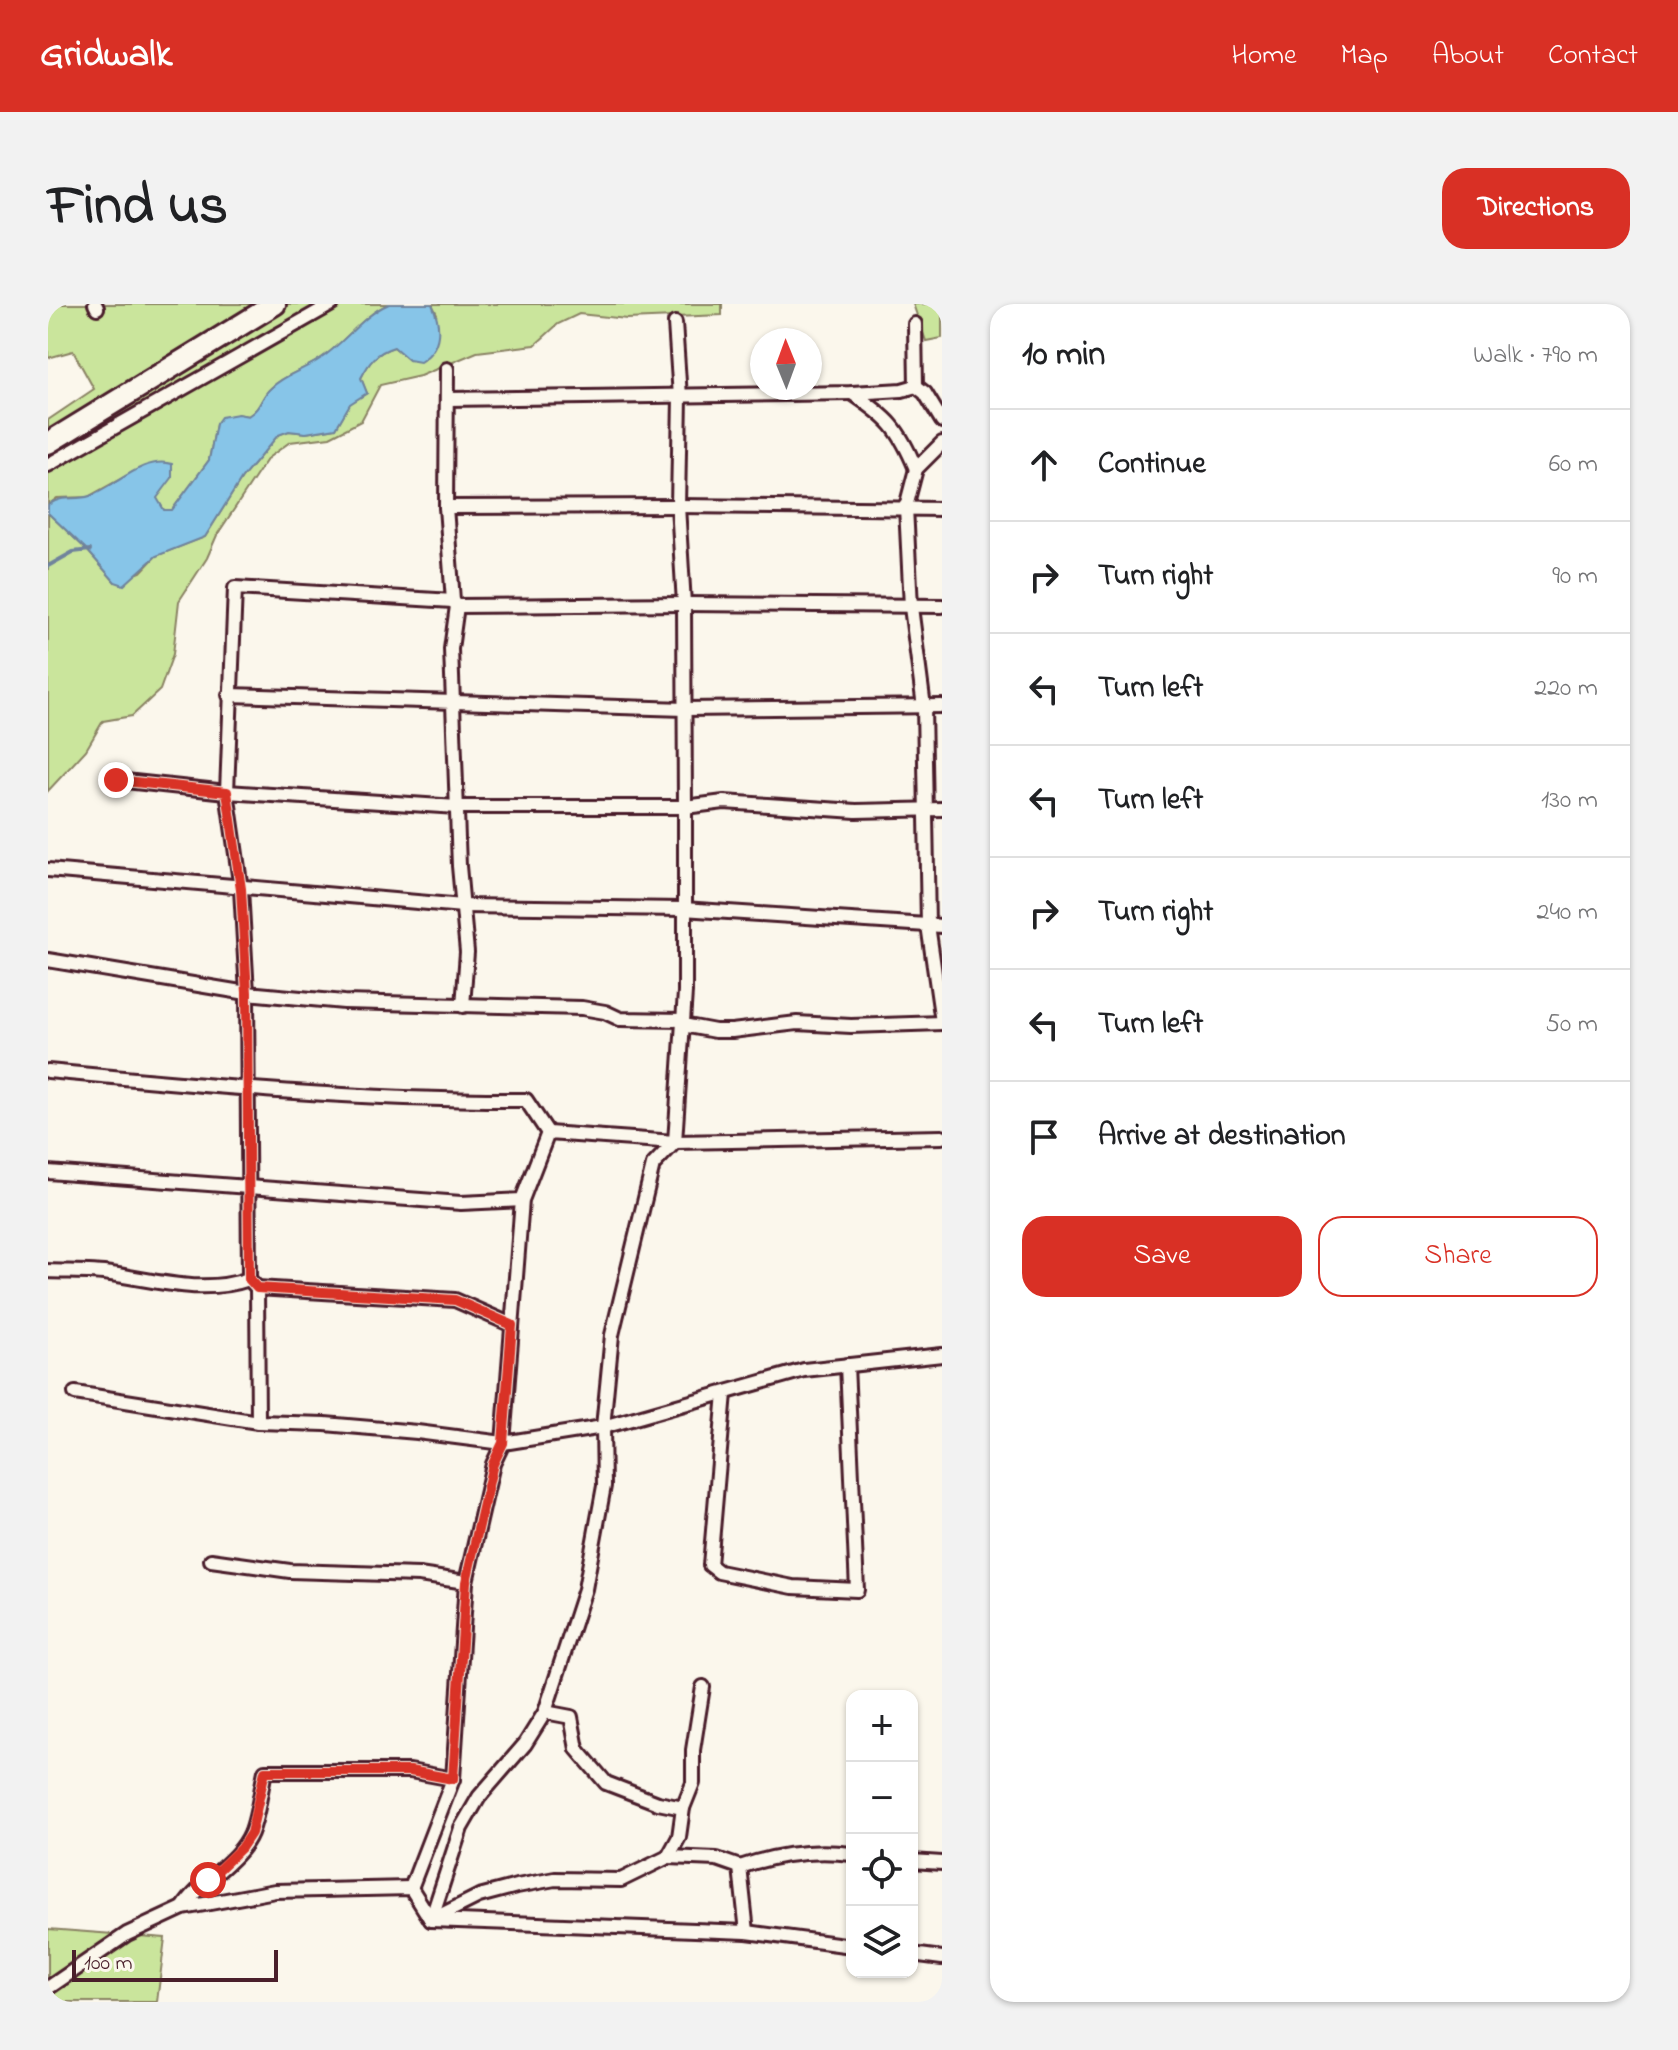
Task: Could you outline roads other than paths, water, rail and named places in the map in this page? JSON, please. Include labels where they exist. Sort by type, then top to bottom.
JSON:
[{"type":"main road","points":[[48,443],[275,304]]},
{"type":"street","points":[[48,465],[332,304]]},
{"type":"street","points":[[431,1920],[461,1828],[479,1797],[525,1744],[545,1712],[585,1589],[604,1486],[603,1427],[612,1335],[653,1165],[675,1142],[683,1022],[685,709],[684,604],[678,506],[680,397],[675,323]]},
{"type":"street","points":[[915,324],[916,386]]},
{"type":"street","points":[[447,369],[446,507],[455,603],[451,649],[459,866],[467,952],[463,1006]]},
{"type":"street","points":[[448,399],[852,393],[902,390],[916,386]]},
{"type":"street","points":[[916,386],[925,393],[942,421]]},
{"type":"street","points":[[852,393],[881,413],[897,430],[916,469]]},
{"type":"street","points":[[48,960],[247,993],[344,1002],[582,1008],[605,1012],[620,1019],[683,1022],[715,1031],[797,1023],[851,1026],[942,1023],[928,925],[924,707],[911,607],[906,507],[916,469],[942,443]]},
{"type":"street","points":[[446,507],[942,509]]},
{"type":"street","points":[[258,1422],[246,1188],[247,993],[241,889],[227,792],[235,588],[455,603],[942,606]]},
{"type":"street","points":[[229,695],[685,709],[942,706]]},
{"type":"street","points":[[116,780],[227,792],[457,807],[685,807],[724,802],[856,811],[942,809]]},
{"type":"street","points":[[48,870],[463,906],[683,909],[942,926]]},
{"type":"street","points":[[48,1071],[248,1089],[526,1100],[548,1133]]},
{"type":"street","points":[[548,1133],[675,1142],[942,1137]]},
{"type":"street","points":[[411,1888],[453,1779],[466,1582],[493,1464],[503,1443],[522,1200],[548,1133]]},
{"type":"street","points":[[48,1172],[461,1203],[522,1200]]},
{"type":"street","points":[[48,1271],[107,1274],[193,1288],[238,1283],[455,1300],[512,1325]]},
{"type":"street","points":[[75,1393],[258,1422],[417,1432],[503,1443],[603,1427],[804,1370],[942,1355]]},
{"type":"street","points":[[725,1393],[710,1565],[719,1572],[793,1587],[857,1590],[847,1365]]},
{"type":"street","points":[[211,1560],[290,1571],[419,1575],[466,1582]]},
{"type":"street","points":[[668,1857],[679,1837],[683,1808],[693,1783],[693,1750],[703,1687]]},
{"type":"street","points":[[545,1712],[571,1717],[577,1749],[606,1783],[658,1803],[683,1808]]},
{"type":"street","points":[[183,1908],[193,1893],[241,1848],[251,1833],[265,1771],[410,1771],[453,1779]]},
{"type":"street","points":[[431,1920],[491,1892],[555,1879],[621,1880],[668,1857],[717,1859],[740,1867],[773,1855],[846,1853]]},
{"type":"street","points":[[918,1861],[942,1863]]},
{"type":"street","points":[[740,1867],[747,1932]]},
{"type":"street","points":[[411,1888],[431,1920]]},
{"type":"street","points":[[48,1988],[127,1934],[183,1908],[275,1891],[411,1888]]},
{"type":"street","points":[[431,1920],[747,1932],[846,1945]]},
{"type":"street","points":[[918,1955],[942,1958]]},
{"type":"water","points":[[389,304],[432,304],[438,329],[433,350],[420,362],[409,360],[394,347],[383,352],[370,362],[361,378],[367,393],[350,404],[336,428],[306,433],[289,431],[278,435],[242,478],[205,537],[156,556],[124,585],[115,582],[48,513],[48,505],[53,502],[90,496],[140,468],[161,462],[172,464],[172,478],[157,498],[164,510],[172,510],[209,460],[216,424],[221,417],[248,416],[276,383],[320,359],[370,315]]},
{"type":"waterway","points":[[48,566],[73,552],[90,550]]}]
